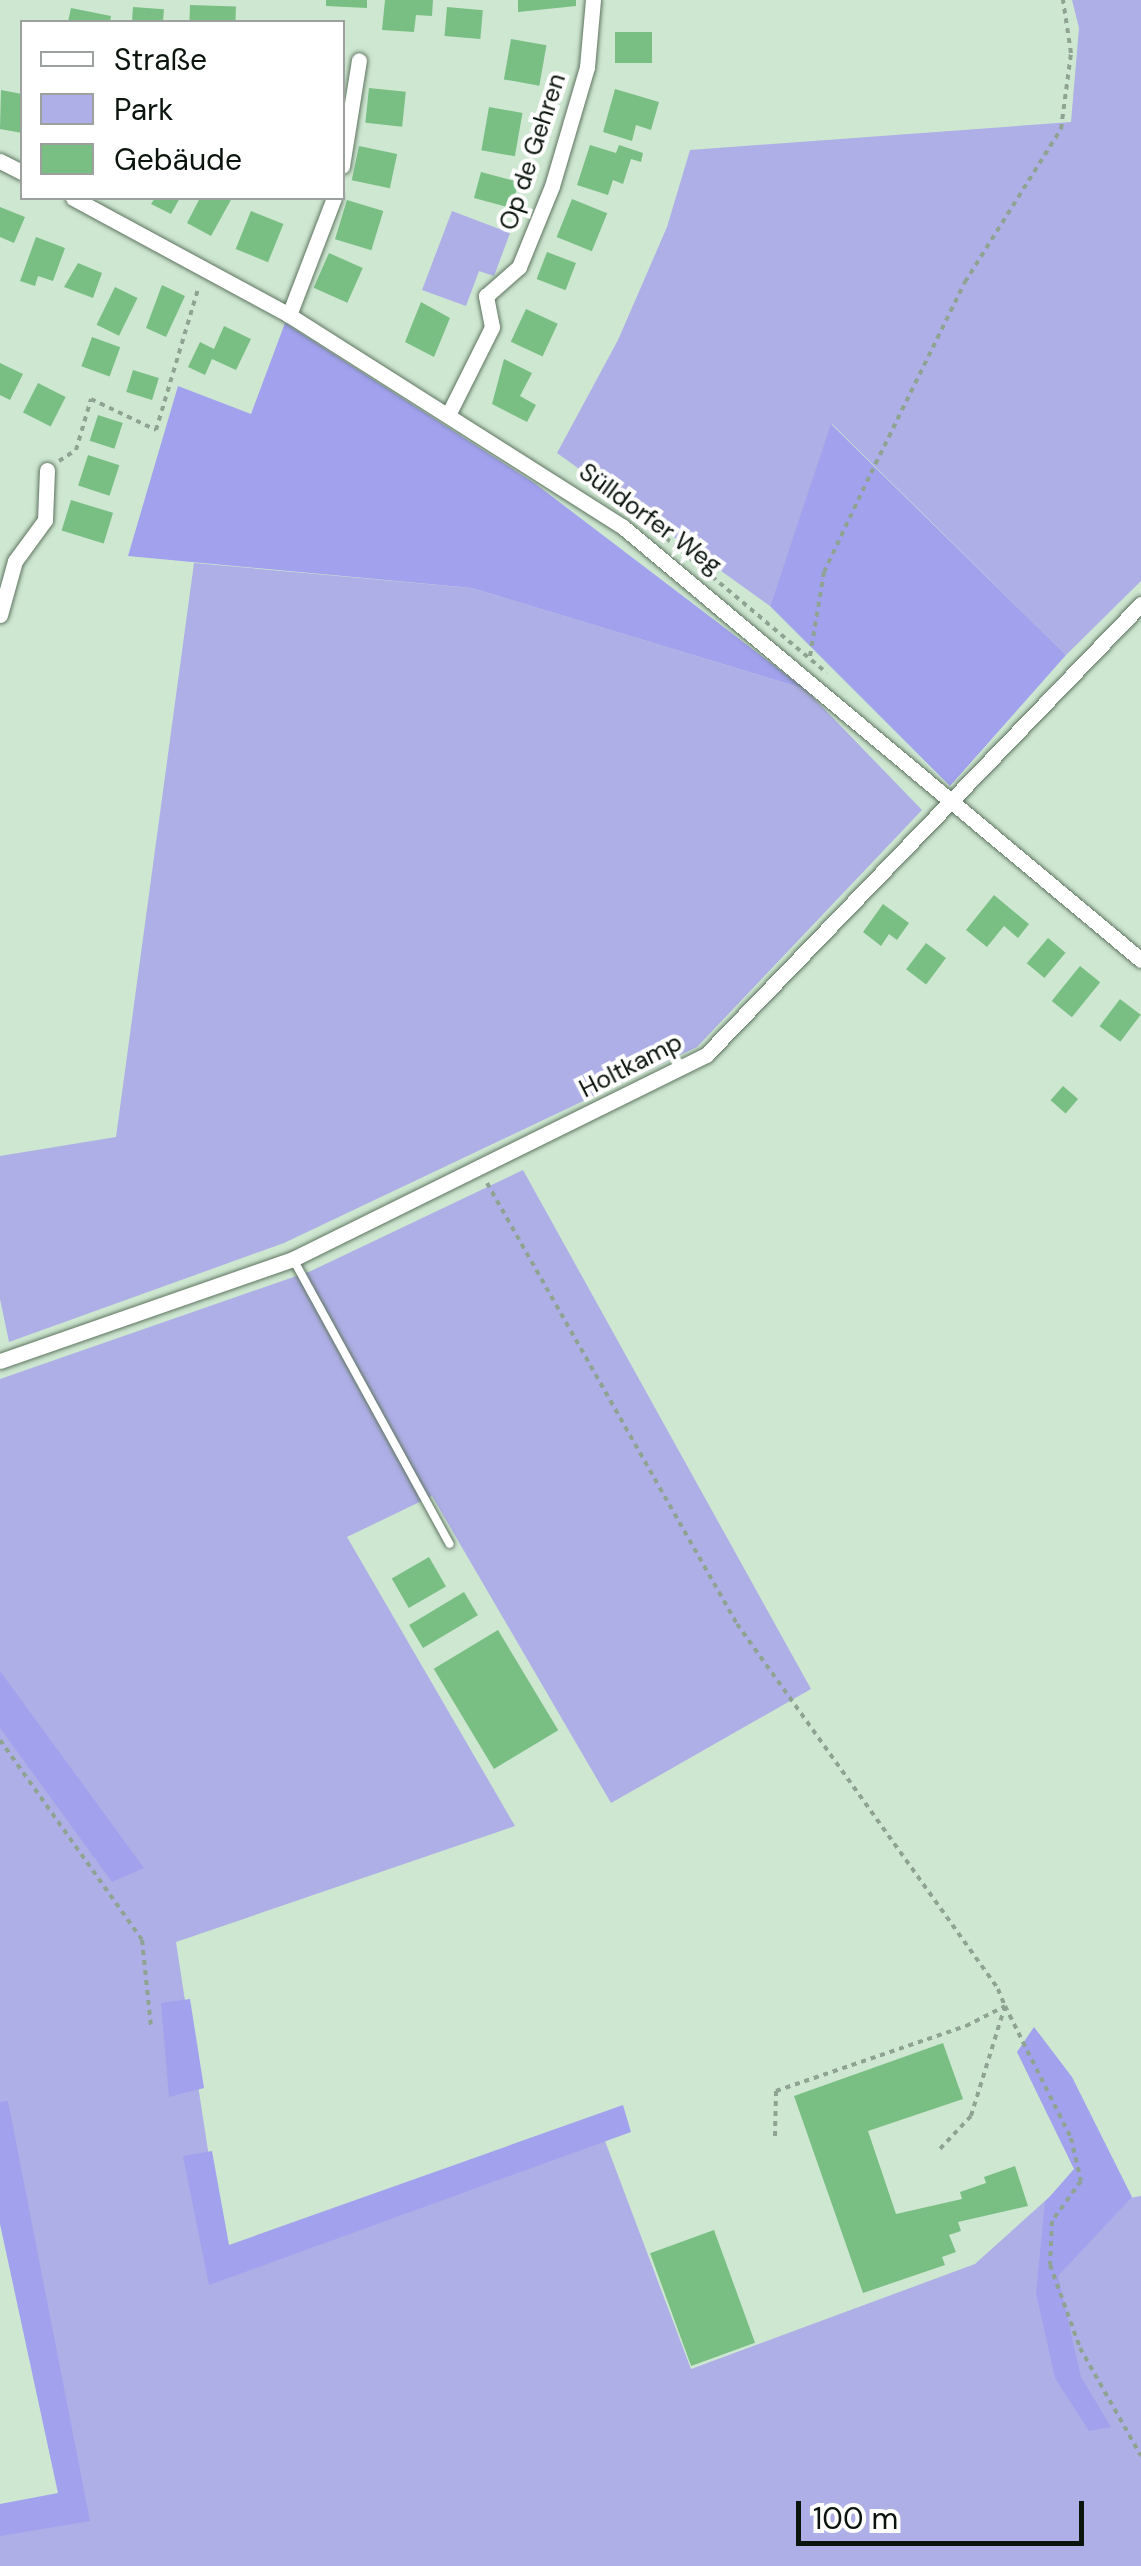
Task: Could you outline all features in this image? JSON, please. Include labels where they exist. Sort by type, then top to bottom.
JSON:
[{"type":"street","name":"Op de Gehren","points":[[449,413],[492,327],[486,296],[520,268],[552,186],[587,68],[593,0]]},
{"type":"street","points":[[345,148],[360,60]]},
{"type":"street","name":"Sülldorfer Weg","points":[[77,200],[289,315],[449,413],[707,591],[948,804],[1141,960]]},
{"type":"street","points":[[289,315],[333,200]]},
{"type":"street","points":[[0,615],[15,561],[45,520],[47,470]]},
{"type":"street","name":"Holtkamp","points":[[0,1361],[293,1259],[706,1056],[1141,604]]},
{"type":"lane","points":[[293,1259],[450,1544]]},
{"type":"path","points":[[810,656],[824,572],[863,489],[966,282],[1061,129],[1070,53],[1063,0]]},
{"type":"path","points":[[47,470],[76,450],[91,399],[156,430],[204,270]]},
{"type":"path","points":[[479,1170],[737,1624],[1005,2006],[1071,2138],[1082,2181],[1052,2220],[1050,2264],[1080,2348],[1141,2456]]},
{"type":"path","points":[[0,1740],[142,1940],[151,2027]]},
{"type":"path","points":[[775,2136],[776,2091],[966,2026],[1005,2006]]},
{"type":"path","points":[[938,2151],[971,2116],[1005,2006]]},
{"type":"green space","points":[[1072,0],[1141,0],[1141,581],[1066,655],[832,424],[770,606],[557,453],[618,340],[667,227],[690,150],[1071,122],[1079,28]]},
{"type":"green space","points":[[452,211],[510,233],[494,276],[479,271],[466,306],[422,290]]},
{"type":"green space","points":[[194,563],[472,588],[805,689],[922,810],[697,1047],[284,1243],[9,1342],[0,1299],[0,1156],[116,1137]]},
{"type":"green space","points":[[523,1170],[811,1689],[611,1803],[432,1496],[347,1537],[515,1826],[176,1942],[225,2261],[599,2125],[691,2369],[975,2264],[1076,2173],[1129,2198],[1141,2196],[1141,2566],[0,2566],[0,2523],[81,2510],[0,2113],[0,1379],[311,1271]]},
{"type":"shaded area","points":[[285,323],[533,482],[805,689],[472,588],[128,556],[178,386],[251,414]]},
{"type":"shaded area","points":[[831,424],[1066,655],[950,786],[770,606]]},
{"type":"shaded area","points":[[0,1671],[144,1868],[112,1882],[0,1728]]},
{"type":"shaded area","points":[[190,1999],[204,2088],[169,2097],[161,2003]]},
{"type":"shaded area","points":[[1034,2027],[1072,2077],[1132,2197],[1058,2276],[1081,2377],[1111,2427],[1089,2431],[1055,2378],[1036,2293],[1045,2202],[1074,2169],[1017,2052]]},
{"type":"shaded area","points":[[8,2101],[90,2521],[0,2536],[0,2504],[58,2493],[0,2224],[0,2102]]},
{"type":"shaded area","points":[[623,2105],[631,2132],[209,2285],[183,2156],[212,2151],[229,2245]]},
{"type":"building","points":[[326,0],[367,0],[367,8],[326,6]]},
{"type":"building","points":[[385,0],[433,0],[432,16],[416,15],[414,32],[382,30]]},
{"type":"building","points":[[518,0],[576,0],[576,6],[518,12]]},
{"type":"building","points":[[190,5],[236,7],[236,20],[189,20]]},
{"type":"building","points":[[133,7],[164,9],[163,20],[132,20]]},
{"type":"building","points":[[447,7],[483,10],[480,39],[444,36]]},
{"type":"building","points":[[71,8],[111,16],[110,20],[68,20]]},
{"type":"building","points":[[615,32],[652,32],[652,63],[615,63]]},
{"type":"building","points":[[511,39],[546,45],[539,86],[504,79]]},
{"type":"building","points":[[369,88],[406,92],[402,127],[365,123]]},
{"type":"building","points":[[615,89],[659,102],[651,130],[636,125],[632,141],[603,132]]},
{"type":"building","points":[[1,90],[20,94],[20,133],[0,129]]},
{"type":"building","points":[[489,107],[522,113],[515,156],[481,150]]},
{"type":"building","points":[[590,145],[616,153],[619,145],[643,153],[641,162],[631,159],[623,184],[613,180],[608,195],[577,185]]},
{"type":"building","points":[[359,146],[397,154],[390,188],[352,180]]},
{"type":"building","points":[[481,172],[519,182],[512,208],[474,198]]},
{"type":"building","points":[[572,199],[607,213],[592,251],[557,237]]},
{"type":"building","points":[[154,200],[179,200],[171,214],[151,204]]},
{"type":"building","points":[[199,200],[231,200],[211,236],[187,223]]},
{"type":"building","points":[[347,200],[383,211],[371,250],[335,239]]},
{"type":"building","points":[[0,207],[25,217],[14,243],[0,237]]},
{"type":"building","points":[[251,211],[283,224],[268,262],[236,249]]},
{"type":"building","points":[[36,237],[65,248],[53,281],[38,276],[35,286],[20,281]]},
{"type":"building","points":[[547,252],[576,263],[566,290],[537,279]]},
{"type":"building","points":[[329,253],[363,268],[347,303],[314,288]]},
{"type":"building","points":[[78,263],[102,273],[93,298],[64,287]]},
{"type":"building","points":[[162,285],[185,296],[166,337],[146,328]]},
{"type":"building","points":[[115,287],[137,298],[119,336],[97,325]]},
{"type":"building","points":[[421,302],[450,318],[434,357],[405,342]]},
{"type":"building","points":[[526,309],[558,324],[543,356],[511,342]]},
{"type":"building","points":[[224,326],[251,339],[236,370],[212,359],[205,375],[188,367],[200,342],[214,349]]},
{"type":"building","points":[[92,337],[120,347],[110,376],[81,366]]},
{"type":"building","points":[[504,359],[532,373],[520,396],[536,405],[527,422],[492,404]]},
{"type":"building","points":[[0,363],[23,374],[10,400],[0,395]]},
{"type":"building","points":[[133,370],[159,378],[152,400],[126,392]]},
{"type":"building","points":[[38,383],[66,397],[51,426],[23,412]]},
{"type":"building","points":[[98,415],[123,423],[114,449],[90,441]]},
{"type":"building","points":[[88,455],[119,465],[109,496],[78,485]]},
{"type":"building","points":[[71,500],[113,513],[104,543],[62,531]]},
{"type":"building","points":[[994,895],[1029,924],[1018,938],[1004,926],[987,947],[966,930]]},
{"type":"building","points":[[883,904],[909,923],[897,940],[889,934],[881,946],[863,932]]},
{"type":"building","points":[[1048,938],[1066,953],[1044,978],[1027,963]]},
{"type":"building","points":[[926,943],[946,958],[926,984],[906,969]]},
{"type":"building","points":[[1080,966],[1100,982],[1072,1017],[1052,1001]]},
{"type":"building","points":[[1120,999],[1141,1015],[1120,1042],[1100,1026]]},
{"type":"building","points":[[1063,1086],[1078,1099],[1066,1113],[1051,1100]]},
{"type":"building","points":[[429,1557],[446,1586],[409,1608],[392,1578]]},
{"type":"building","points":[[464,1592],[478,1615],[423,1648],[409,1625]]},
{"type":"building","points":[[498,1630],[558,1730],[494,1769],[434,1669]]},
{"type":"building","points":[[943,2043],[963,2099],[868,2131],[896,2214],[962,2199],[960,2192],[986,2183],[984,2177],[1015,2166],[1028,2206],[958,2222],[961,2231],[949,2235],[956,2252],[942,2257],[945,2265],[863,2293],[794,2096]]},
{"type":"building","points":[[714,2230],[755,2343],[691,2366],[650,2253]]}]
